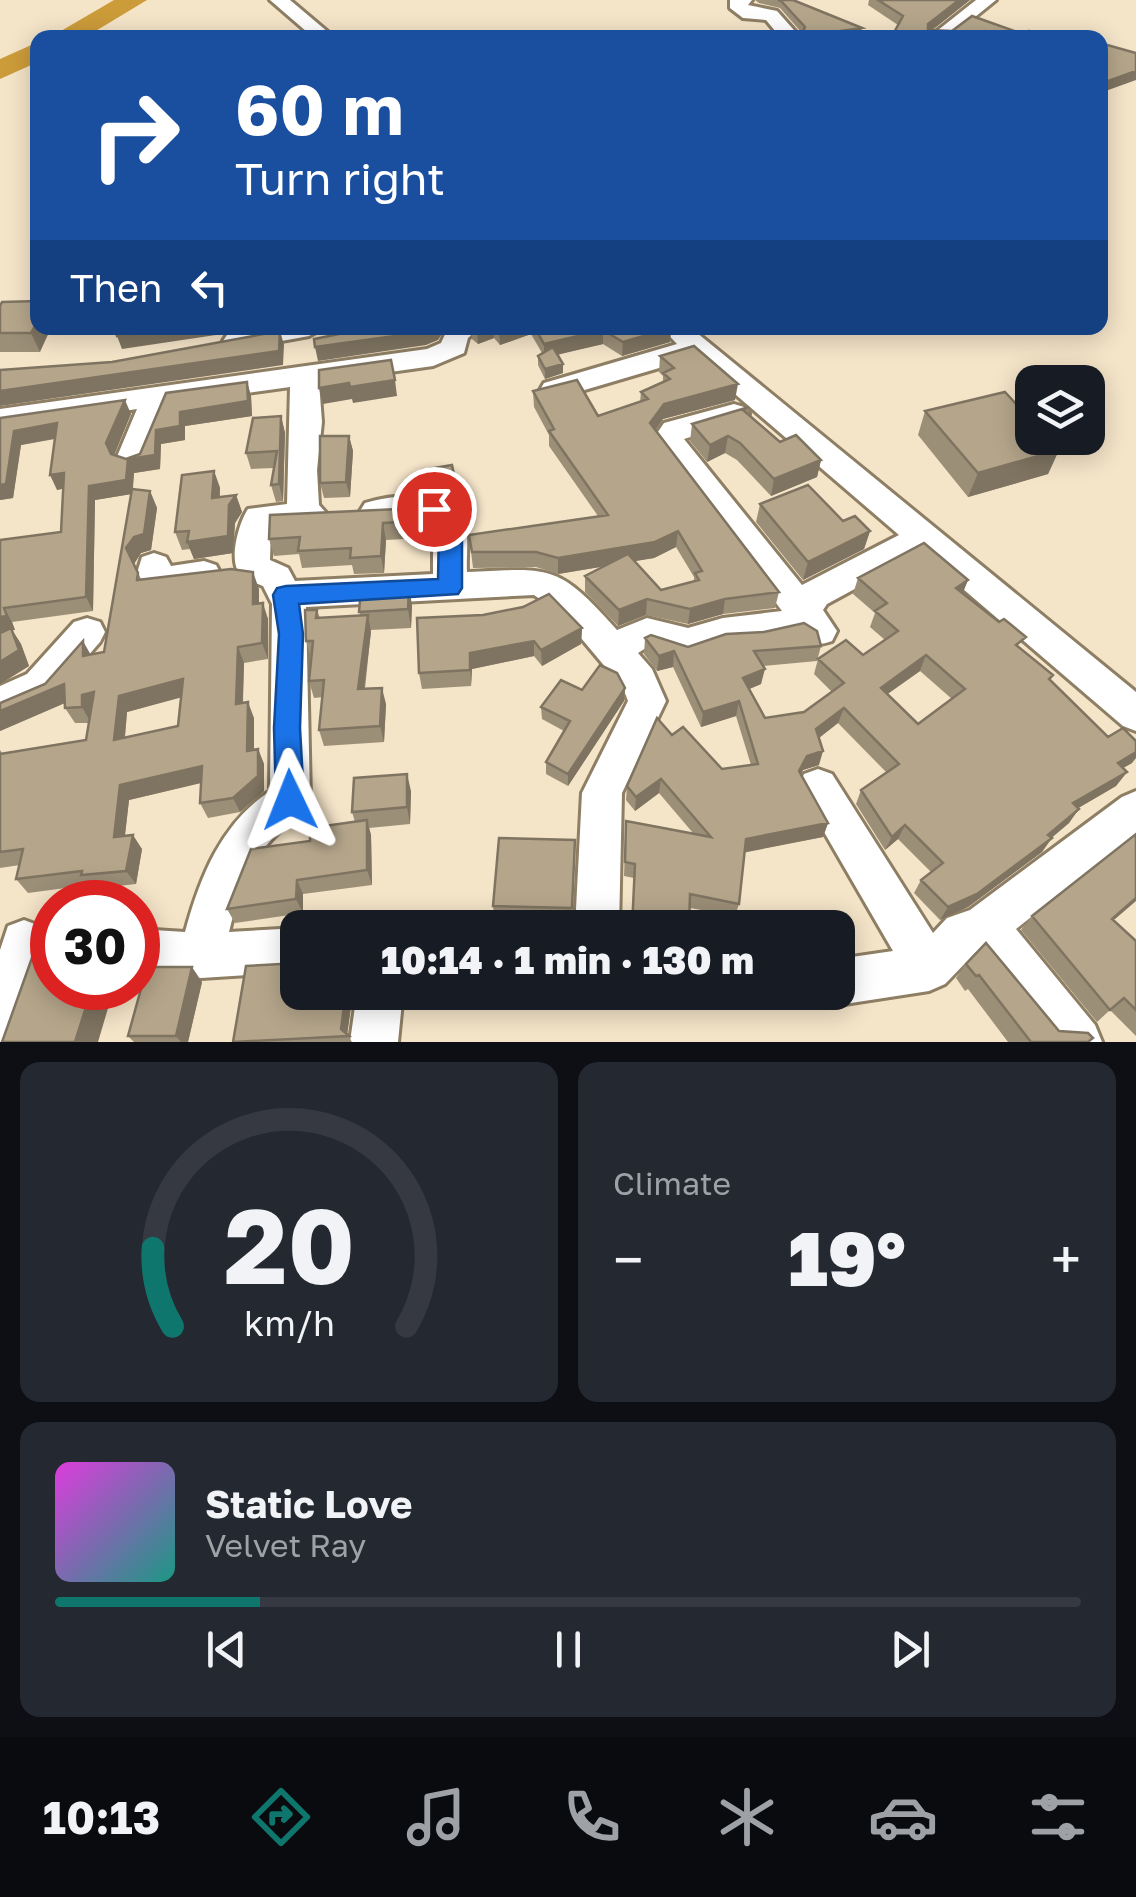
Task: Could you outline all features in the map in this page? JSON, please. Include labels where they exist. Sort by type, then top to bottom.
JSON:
[{"type":"street","points":[[280,0],[316,30]]},
{"type":"street","points":[[744,0],[736,4],[748,14],[770,15],[784,30]]},
{"type":"street","points":[[948,30],[987,0]]},
{"type":"street","points":[[204,351],[260,335]]},
{"type":"street","points":[[0,419],[432,357],[454,347],[455,335]]},
{"type":"street","points":[[554,390],[686,337],[1136,716]]},
{"type":"street","points":[[300,516],[305,496],[301,470],[308,422],[304,376]]},
{"type":"street","points":[[131,459],[156,397]]},
{"type":"street","points":[[767,405],[675,430],[668,439],[811,622]]},
{"type":"street","points":[[253,567],[258,517],[424,508],[442,513],[451,524],[450,588]]},
{"type":"street","points":[[811,622],[815,594],[923,536]]},
{"type":"street","points":[[154,566],[158,576],[170,579],[253,567],[276,577],[286,595],[291,634],[287,728],[290,800],[257,825],[228,873],[210,910],[201,956]]},
{"type":"street","points":[[286,595],[540,582],[572,602],[639,680],[647,701],[602,793],[597,910]]},
{"type":"street","points":[[611,651],[644,631],[663,631],[685,644],[723,632],[811,622]]},
{"type":"street","points":[[0,703],[40,684],[87,632]]},
{"type":"street","points":[[818,787],[929,968]]},
{"type":"street","points":[[855,979],[929,968],[963,934],[983,927],[1136,810]]},
{"type":"street","points":[[983,927],[1021,967],[1078,1042]]},
{"type":"street","points":[[2,1042],[26,942]]},
{"type":"street","points":[[160,953],[201,956],[280,951]]},
{"type":"street","points":[[374,1042],[378,1010]]},
{"type":"building","points":[[778,0],[793,0],[862,28],[804,30]]},
{"type":"building","points":[[878,0],[959,0],[928,24],[928,30],[895,30],[903,16]]},
{"type":"building","points":[[972,16],[1012,30],[953,30]]},
{"type":"building","points":[[1108,45],[1136,53],[1136,71],[1108,81]]},
{"type":"building","points":[[30,301],[30,333],[0,333],[2,302]]},
{"type":"building","points":[[258,335],[280,335],[279,351],[0,391],[0,370],[112,362]]},
{"type":"building","points":[[334,335],[402,335],[315,347],[314,339]]},
{"type":"building","points":[[539,335],[582,335],[544,344]]},
{"type":"building","points":[[611,335],[647,335],[623,342]]},
{"type":"building","points":[[694,346],[738,384],[664,404],[650,423],[779,592],[725,599],[690,609],[647,599],[619,610],[585,576],[628,554],[661,590],[699,580],[695,573],[702,571],[678,531],[655,542],[558,558],[536,552],[472,552],[469,535],[608,515],[549,431],[554,429],[533,391],[577,380],[598,416],[648,399],[641,392],[670,379],[663,373],[674,368],[660,356]]},
{"type":"building","points":[[553,347],[563,364],[545,369],[538,356]]},
{"type":"building","points":[[391,360],[395,380],[319,388],[319,370]]},
{"type":"building","points":[[247,382],[248,401],[180,412],[180,426],[156,430],[155,455],[128,459],[126,480],[89,486],[86,597],[4,608],[7,616],[0,617],[0,540],[61,532],[64,473],[50,475],[57,423],[14,431],[6,484],[0,485],[0,418],[125,400],[106,443],[111,454],[126,459],[140,454],[166,393]]},
{"type":"building","points":[[1005,392],[1015,403],[1015,455],[1041,455],[978,473],[925,411]]},
{"type":"building","points":[[749,407],[743,410],[780,442],[796,435],[821,460],[774,479],[740,443],[728,436],[710,445],[692,424]]},
{"type":"building","points":[[281,416],[279,484],[271,485],[277,451],[246,453],[253,418]]},
{"type":"building","points":[[320,436],[349,436],[346,482],[320,483]]},
{"type":"building","points":[[452,465],[457,489],[426,484],[423,470]]},
{"type":"building","points":[[214,471],[212,498],[236,495],[229,505],[228,536],[187,542],[189,531],[175,532],[182,475]]},
{"type":"building","points":[[808,485],[843,521],[855,516],[870,531],[808,562],[760,504]]},
{"type":"building","points":[[132,489],[150,491],[144,534],[134,537],[126,548],[138,573],[137,580],[231,569],[253,572],[253,604],[263,603],[262,643],[238,647],[236,704],[248,702],[247,751],[258,749],[258,776],[233,798],[200,803],[202,766],[120,785],[114,837],[133,835],[126,871],[81,875],[82,871],[16,879],[23,849],[0,852],[0,754],[86,740],[94,692],[82,695],[82,707],[65,708],[64,684],[0,711],[0,703],[45,684],[83,641],[83,656],[104,652]],"holes":[[[183,679],[178,726],[114,740],[119,696]]]},
{"type":"building","points":[[420,508],[420,521],[383,523],[381,556],[350,558],[351,548],[298,551],[300,537],[269,539],[270,515]]},
{"type":"building","points":[[924,543],[968,580],[956,588],[999,622],[1004,619],[1026,637],[1016,645],[1053,675],[1049,679],[1108,737],[1123,728],[1136,741],[1136,752],[1118,763],[1127,772],[1073,803],[1079,809],[1048,835],[1052,838],[977,894],[948,907],[921,880],[943,863],[905,825],[892,837],[861,790],[899,764],[844,708],[816,729],[823,751],[807,756],[799,771],[828,823],[746,839],[739,904],[690,894],[690,910],[633,910],[635,864],[625,862],[626,821],[711,837],[661,779],[636,797],[627,786],[657,718],[672,735],[683,727],[722,769],[758,764],[739,701],[703,712],[674,651],[659,656],[645,638],[651,635],[688,647],[726,634],[764,632],[804,623],[817,631],[821,646],[754,651],[765,669],[743,678],[765,718],[804,712],[844,683],[818,659],[846,640],[863,655],[898,631],[875,611],[887,603],[858,578]],"holes":[[[926,655],[965,689],[918,724],[881,688]]]},
{"type":"building","points":[[409,587],[408,609],[359,612],[361,589]]},
{"type":"building","points":[[549,594],[582,628],[541,650],[534,641],[470,653],[470,670],[419,673],[417,618],[483,615],[523,607]]},
{"type":"building","points":[[305,610],[317,610],[316,618],[368,615],[358,689],[382,688],[380,726],[319,730],[324,680],[309,681],[313,641],[306,641]]},
{"type":"building","points":[[11,628],[19,650],[0,662],[0,633]]},
{"type":"building","points":[[600,665],[617,673],[625,688],[568,774],[546,762],[570,721],[541,707],[561,680],[582,690]]},
{"type":"building","points":[[407,774],[407,807],[352,812],[354,778]]},
{"type":"building","points":[[367,820],[367,870],[297,880],[296,899],[227,909],[251,849],[310,841],[310,828]]},
{"type":"building","points":[[1136,834],[1136,898],[1112,919],[1136,941],[1136,1010],[1124,998],[1110,1010],[1032,916]]},
{"type":"building","points":[[499,838],[575,840],[572,908],[493,906]]},
{"type":"building","points":[[986,943],[1059,1031],[1088,1033],[1093,1038],[1088,1042],[1031,1042],[966,964]]},
{"type":"building","points":[[30,963],[30,1010],[85,1010],[75,1042],[2,1042]]},
{"type":"building","points":[[280,964],[280,1010],[344,1010],[341,1029],[349,1036],[233,1042],[246,966]]},
{"type":"building","points":[[160,967],[192,967],[176,1036],[128,1036],[135,1010],[160,1010]]},
{"type":"waterway","points":[[77,30],[134,0]]},
{"type":"waterway","points":[[0,70],[30,54]]},
{"type":"route","points":[[290,800],[287,728],[291,634],[286,595],[450,588],[451,524],[434,509]]}]
